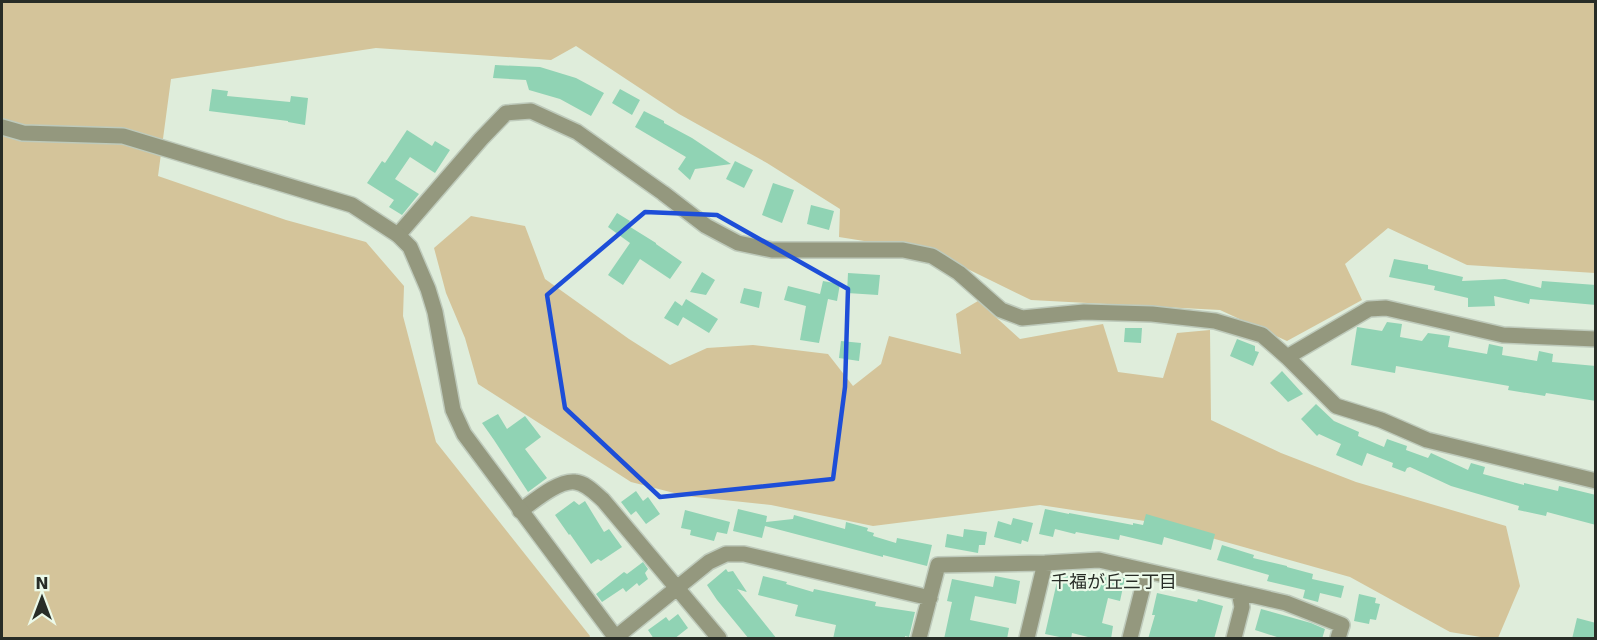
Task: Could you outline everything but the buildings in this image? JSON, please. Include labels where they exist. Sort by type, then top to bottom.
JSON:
[{"type":"street","points":[[398,235],[506,113],[531,111],[578,132],[706,226],[738,243],[772,250],[903,250],[932,256],[959,273],[1001,310],[1022,318],[1084,312],[1152,314],[1215,321],[1262,335],[1336,406],[1381,420],[1427,441],[1596,481]]},
{"type":"street","points":[[2,127],[23,133],[123,136],[352,205],[398,235],[410,248],[428,289],[435,312],[453,410],[464,434],[615,638],[709,562],[726,554],[744,554],[930,598]]},
{"type":"street","points":[[1287,357],[1369,309],[1386,308],[1503,335],[1596,339]]},
{"type":"street","points":[[520,511],[560,485],[574,482],[588,488],[603,500],[718,639]]},
{"type":"street","points":[[919,639],[938,565],[1099,560],[1286,603],[1342,625],[1339,638]]},
{"type":"street","points":[[1026,639],[1045,563]]},
{"type":"street","points":[[1130,639],[1146,571]]},
{"type":"street","points":[[1234,639],[1242,607],[1239,592]]},
{"type":"highlighted area","points":[[645,212],[717,215],[848,289],[845,387],[833,479],[660,497],[565,408],[547,295]]},
{"type":"shaded area","points":[[2,2],[1595,2],[1595,273],[1467,265],[1388,228],[1345,264],[1362,300],[1287,341],[1220,310],[1031,300],[933,252],[839,237],[840,209],[767,163],[679,114],[576,46],[551,60],[376,48],[171,79],[158,176],[286,220],[366,242],[404,286],[403,316],[436,442],[590,636],[589,638],[2,638]]},
{"type":"shaded area","points":[[471,216],[525,226],[545,279],[629,339],[670,365],[707,348],[753,345],[828,354],[853,386],[881,364],[889,336],[961,354],[956,314],[978,301],[1020,339],[1103,324],[1118,372],[1163,378],[1177,333],[1210,330],[1211,420],[1281,453],[1356,482],[1506,526],[1520,586],[1498,638],[1487,638],[1450,632],[1350,577],[1158,523],[1040,505],[873,526],[771,505],[686,496],[631,482],[478,384],[465,338],[446,293],[434,248]]},
{"type":"district","name":"千福が丘三丁目","points":[[1114,582]]}]
